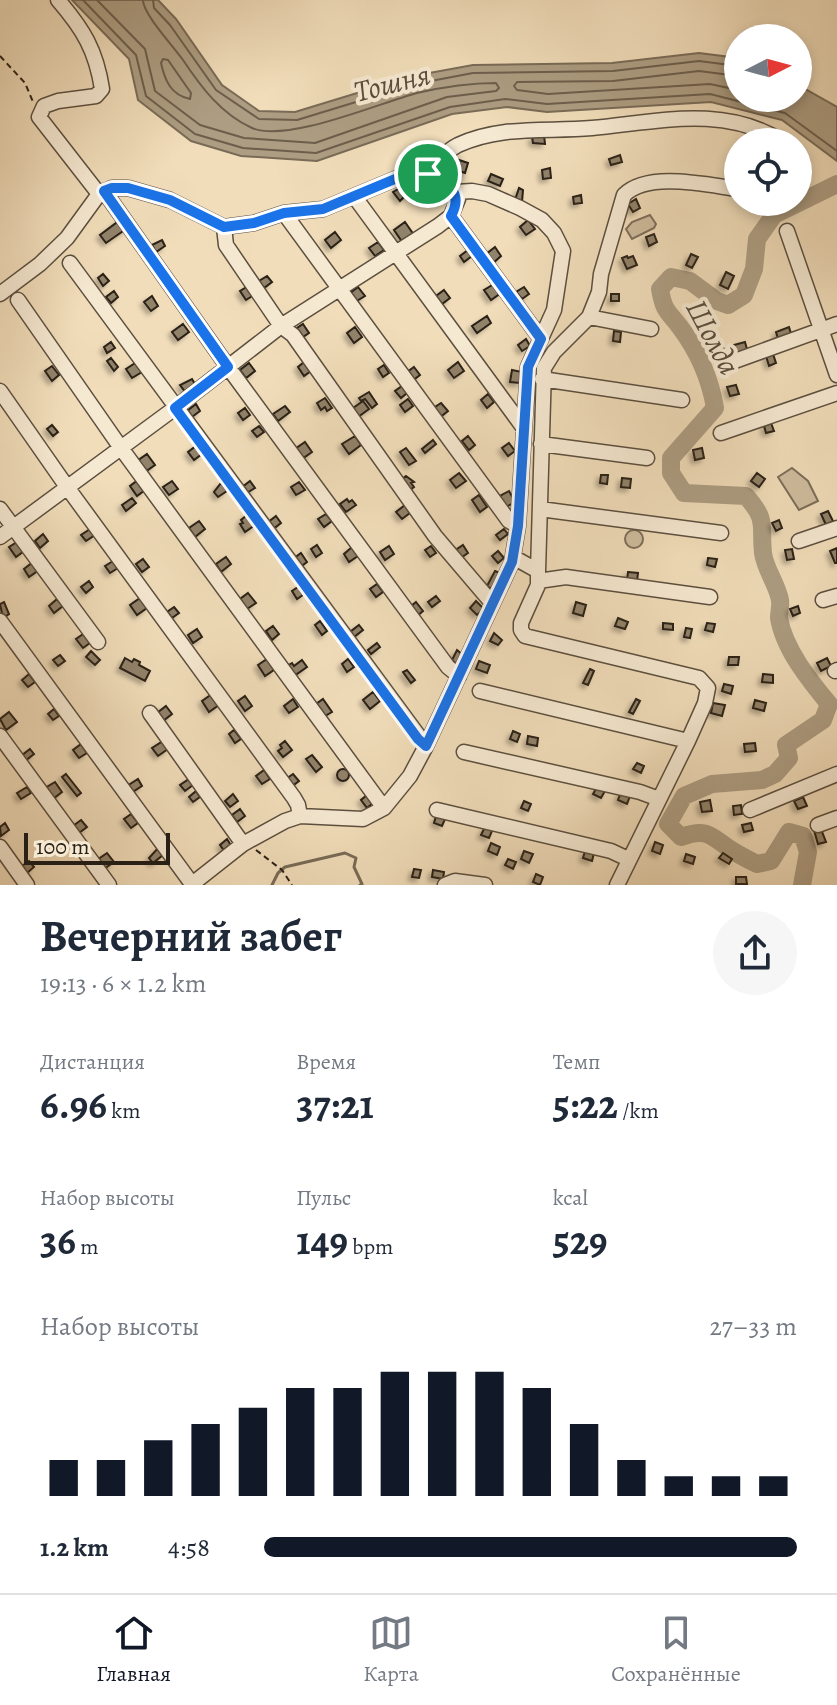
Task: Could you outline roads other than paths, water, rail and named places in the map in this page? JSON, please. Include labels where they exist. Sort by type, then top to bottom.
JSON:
[{"type":"street","points":[[58,0],[83,30],[99,71],[102,89],[96,96],[44,106],[39,117],[102,193],[448,667],[459,676]]},
{"type":"street","points":[[428,174],[456,146],[517,129],[590,128],[698,117],[741,122],[757,128]]},
{"type":"street","points":[[0,294],[40,264],[67,238],[102,193],[112,188],[128,188],[170,200],[224,227],[254,223],[284,213],[323,209],[395,179],[428,174],[450,186],[458,199],[451,216],[281,326],[6,532]]},
{"type":"street","points":[[617,885],[708,695],[704,682],[699,678],[525,636],[521,630],[538,576],[542,379],[544,368],[554,352],[589,317],[599,292],[601,274],[624,195],[633,187],[679,181],[724,187]]},
{"type":"street","points":[[0,621],[192,884],[244,843],[269,828],[300,816],[363,819],[384,808],[410,776],[426,746],[513,557],[518,526],[528,367],[554,310],[563,251],[554,233],[542,220],[480,192],[456,192]]},
{"type":"street","points":[[354,196],[523,427]]},
{"type":"street","points":[[284,213],[509,521],[518,526]]},
{"type":"street","points":[[451,216],[541,339]]},
{"type":"street","points":[[224,227],[226,245],[281,326],[293,335],[435,536],[492,603]]},
{"type":"street","points":[[787,231],[837,375]]},
{"type":"street","points":[[70,263],[426,746]]},
{"type":"street","points":[[18,300],[121,448],[384,808]]},
{"type":"street","points":[[589,317],[651,329]]},
{"type":"street","points":[[732,362],[837,324]]},
{"type":"street","points":[[542,379],[682,400]]},
{"type":"street","points":[[0,391],[294,798],[300,816]]},
{"type":"street","points":[[721,433],[837,393]]},
{"type":"street","points":[[541,444],[647,458]]},
{"type":"street","points":[[0,509],[6,532],[98,642]]},
{"type":"street","points":[[540,509],[721,533]]},
{"type":"street","points":[[799,541],[837,528]]},
{"type":"street","points":[[513,557],[538,576],[566,577],[710,597]]},
{"type":"street","points":[[480,691],[688,741]]},
{"type":"street","points":[[150,713],[244,843]]},
{"type":"street","points":[[0,736],[109,885]]},
{"type":"street","points":[[464,752],[659,799]]},
{"type":"street","points":[[750,810],[837,774]]},
{"type":"street","points":[[437,810],[611,851],[628,859]]},
{"type":"street","points":[[818,825],[837,818]]},
{"type":"street","points":[[0,847],[27,885]]},
{"type":"street","points":[[445,885],[448,881],[455,881],[485,885]]},
{"type":"water","name":"Тошня","points":[[72,0],[158,0],[176,19],[222,85],[259,111],[295,112],[413,76],[473,65],[612,63],[699,53],[724,56],[724,105],[711,102],[547,112],[507,107],[452,114],[317,161],[241,156],[191,141],[138,100],[129,59]]},
{"type":"water","points":[[812,93],[837,107],[837,161],[812,142],[812,128],[793,128],[782,120],[750,112],[812,112]]},
{"type":"waterway","name":"Шолда","points":[[802,885],[808,852],[803,836],[789,832],[771,861],[757,864],[709,835],[698,833],[681,837],[668,824],[684,796],[712,784],[762,780],[775,774],[789,758],[786,745],[823,720],[829,704],[786,641],[779,618],[780,600],[764,559],[762,523],[758,511],[746,496],[684,493],[671,473],[671,458],[715,408],[698,355],[667,310],[660,289],[671,277],[690,281],[717,301],[728,305],[744,295],[754,269],[757,239],[774,215],[837,184]]},
{"type":"waterway","name":"Шолда","points":[[272,885],[285,867],[345,853],[356,858],[354,867],[360,885]]}]
